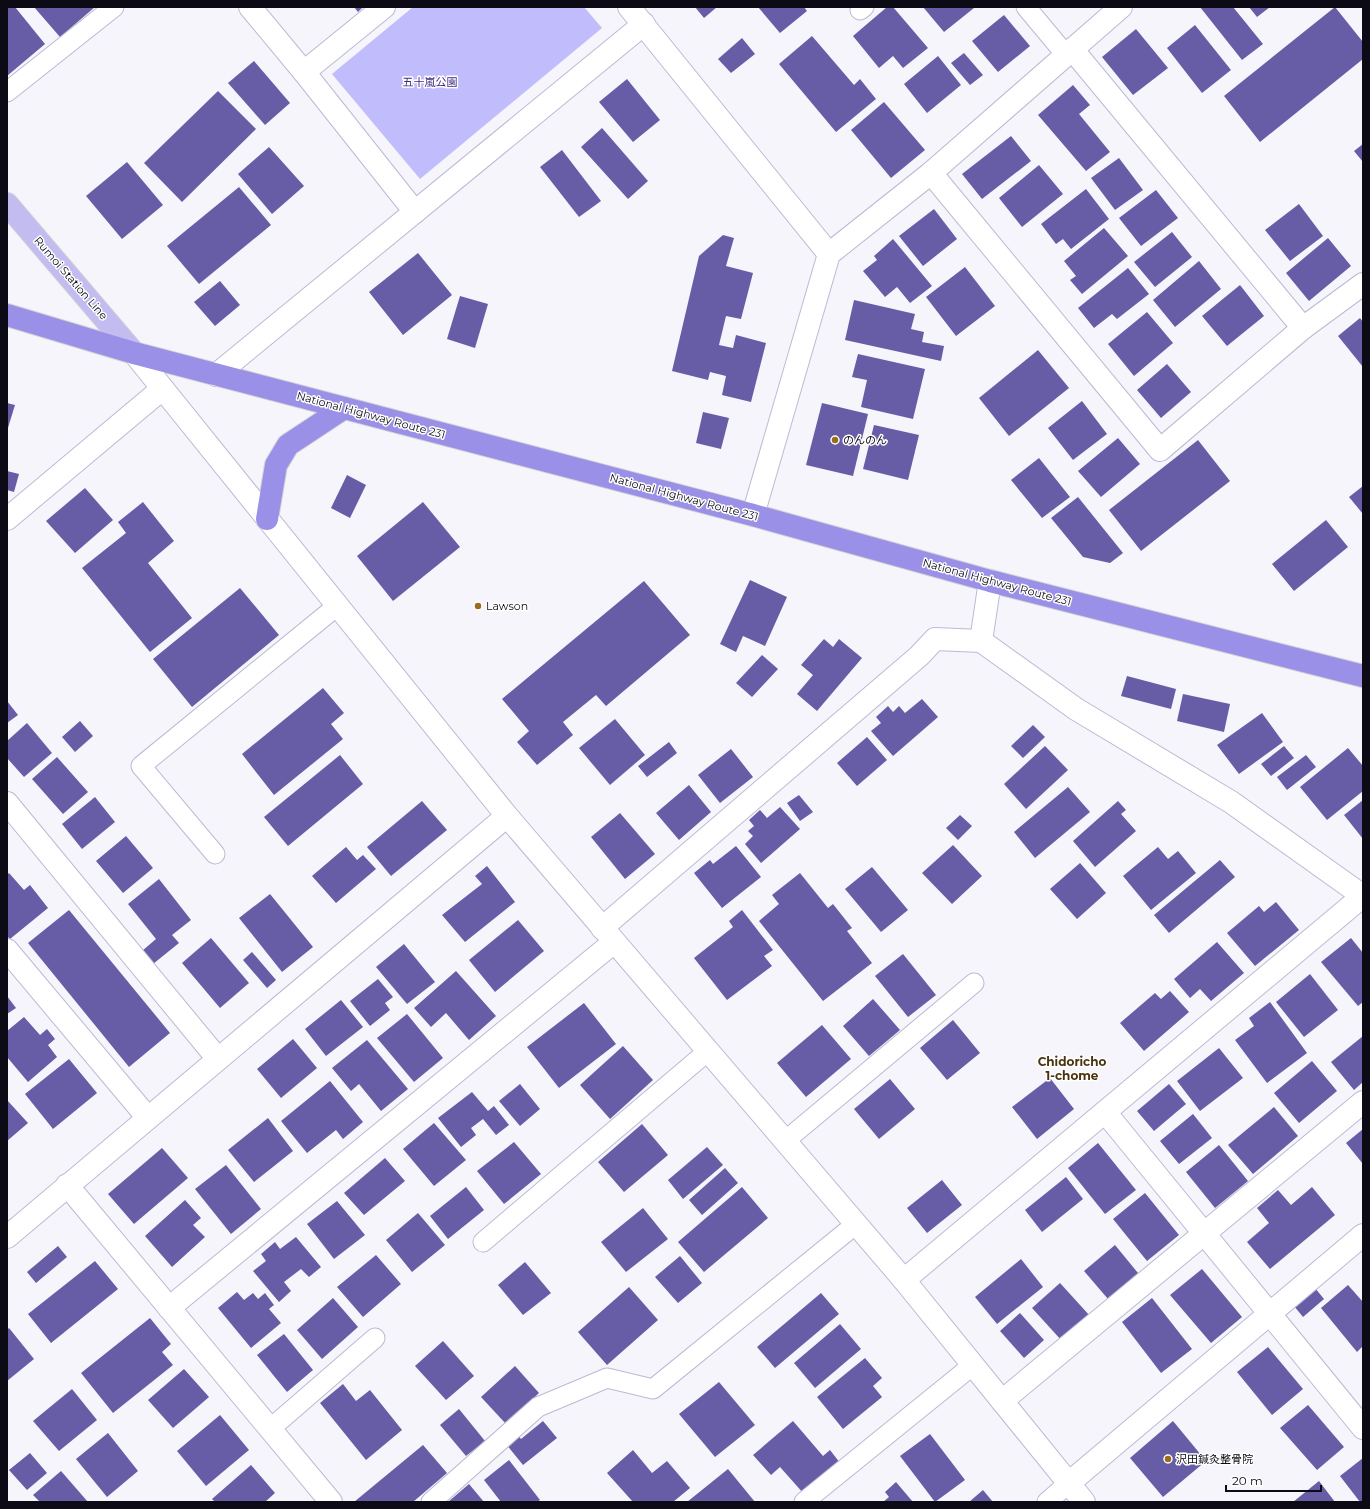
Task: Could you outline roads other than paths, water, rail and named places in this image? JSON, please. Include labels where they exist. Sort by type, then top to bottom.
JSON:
[{"type":"highway","name":"National Highway Route 231","points":[[7,315],[134,353],[216,375],[753,515],[990,581],[1363,676]]},
{"type":"highway","points":[[267,519],[276,465],[288,445],[344,408]]},
{"type":"main road","name":"Rumoi Station Line","points":[[7,204],[134,353]]},
{"type":"street","points":[[250,7],[304,72],[415,212]]},
{"type":"street","points":[[304,72],[384,7]]},
{"type":"street","points":[[630,7],[829,254]]},
{"type":"street","points":[[753,515],[829,254],[931,173],[1121,7]]},
{"type":"street","points":[[216,375],[644,24]]},
{"type":"street","points":[[1069,52],[1303,328]]},
{"type":"street","points":[[931,173],[1160,450],[1303,328],[1363,284]]},
{"type":"street","points":[[134,353],[507,816],[904,1280],[1084,1502]]},
{"type":"street","points":[[7,519],[162,389]]},
{"type":"street","points":[[981,641],[990,581]]},
{"type":"street","points":[[169,1308],[608,935],[919,656],[935,639],[981,641],[1076,709],[1231,802],[1363,896],[904,1280]]},
{"type":"street","points":[[7,803],[218,1059]]},
{"type":"street","points":[[7,1237],[507,816]]},
{"type":"street","points":[[7,950],[148,1118]]},
{"type":"street","points":[[1002,1401],[1363,1102]]},
{"type":"street","points":[[1105,1112],[1363,1428]]},
{"type":"street","points":[[67,1185],[331,1502]]},
{"type":"street","points":[[1069,1483],[1363,1235]]},
{"type":"lane","points":[[7,92],[114,7]]},
{"type":"lane","points":[[1026,7],[1069,52]]},
{"type":"lane","points":[[215,854],[141,766],[337,606]]},
{"type":"lane","points":[[785,1141],[974,983]]},
{"type":"lane","points":[[484,1242],[708,1051]]},
{"type":"lane","points":[[431,1502],[538,1407],[607,1378],[653,1389],[856,1224]]},
{"type":"lane","points":[[270,1429],[375,1338]]},
{"type":"lane","points":[[804,1502],[972,1365]]},
{"type":"lane","points":[[1047,1502],[1069,1483]]},
{"type":"place","name":"のんのん","points":[[835,440]]},
{"type":"place","name":"Lawson","points":[[478,606]]},
{"type":"place","name":"沢田鍼灸整骨院","points":[[1168,1459]]},
{"type":"district","name":"Chidoricho 1-chome","points":[[1072,1068]]},
{"type":"park label","name":"五十嵐公園","points":[[430,82]]}]
